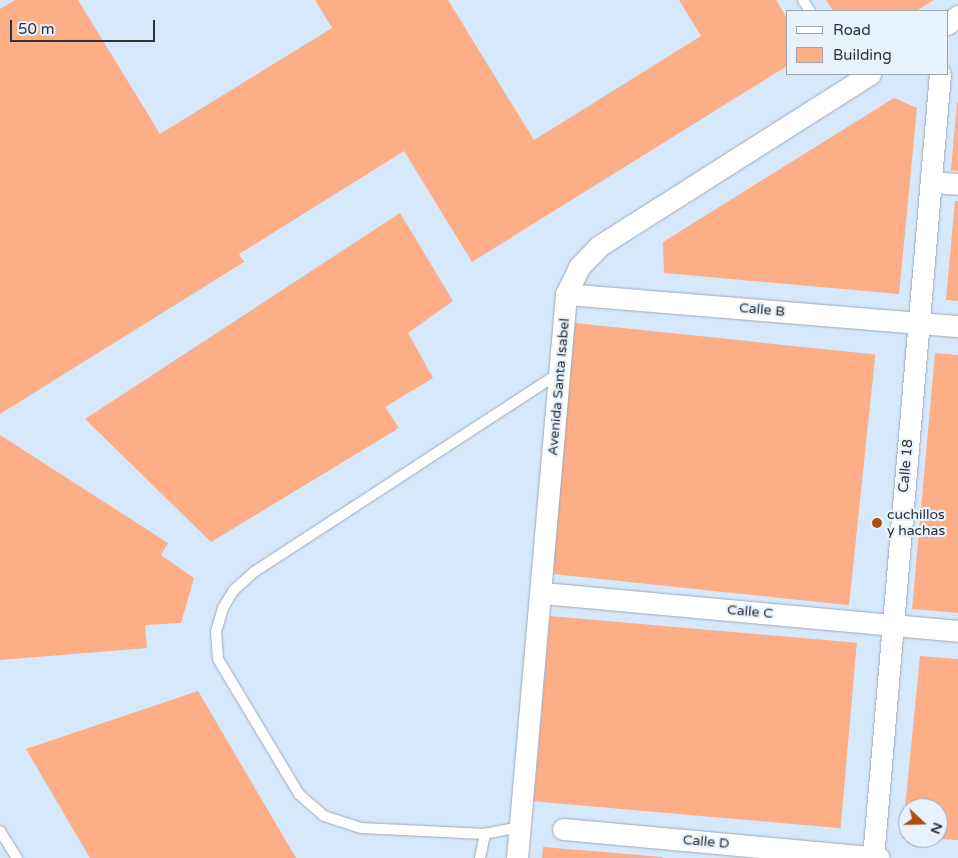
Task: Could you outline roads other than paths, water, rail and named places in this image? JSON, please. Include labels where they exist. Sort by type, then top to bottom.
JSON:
[{"type":"street","name":"Calle 18","points":[[873,858],[940,75]]},
{"type":"street","name":"Avenida Santa Isabel","points":[[517,858],[542,592],[566,294],[579,267],[599,246],[858,77]]},
{"type":"street","points":[[931,182],[958,184]]},
{"type":"street","name":"Calle B","points":[[566,294],[958,326]]},
{"type":"street","name":"Calle C","points":[[542,592],[958,630]]},
{"type":"street","name":"Calle D","points":[[562,829],[879,858]]},
{"type":"lane","points":[[520,827],[485,834],[362,828],[324,816],[298,794],[223,668],[218,659],[216,632],[223,608],[234,590],[254,572],[560,372]]},
{"type":"lane","points":[[0,832],[17,858]]},
{"type":"lane","points":[[480,858],[485,834]]},
{"type":"place","name":"cuchillos y hachas","points":[[877,523]]}]
